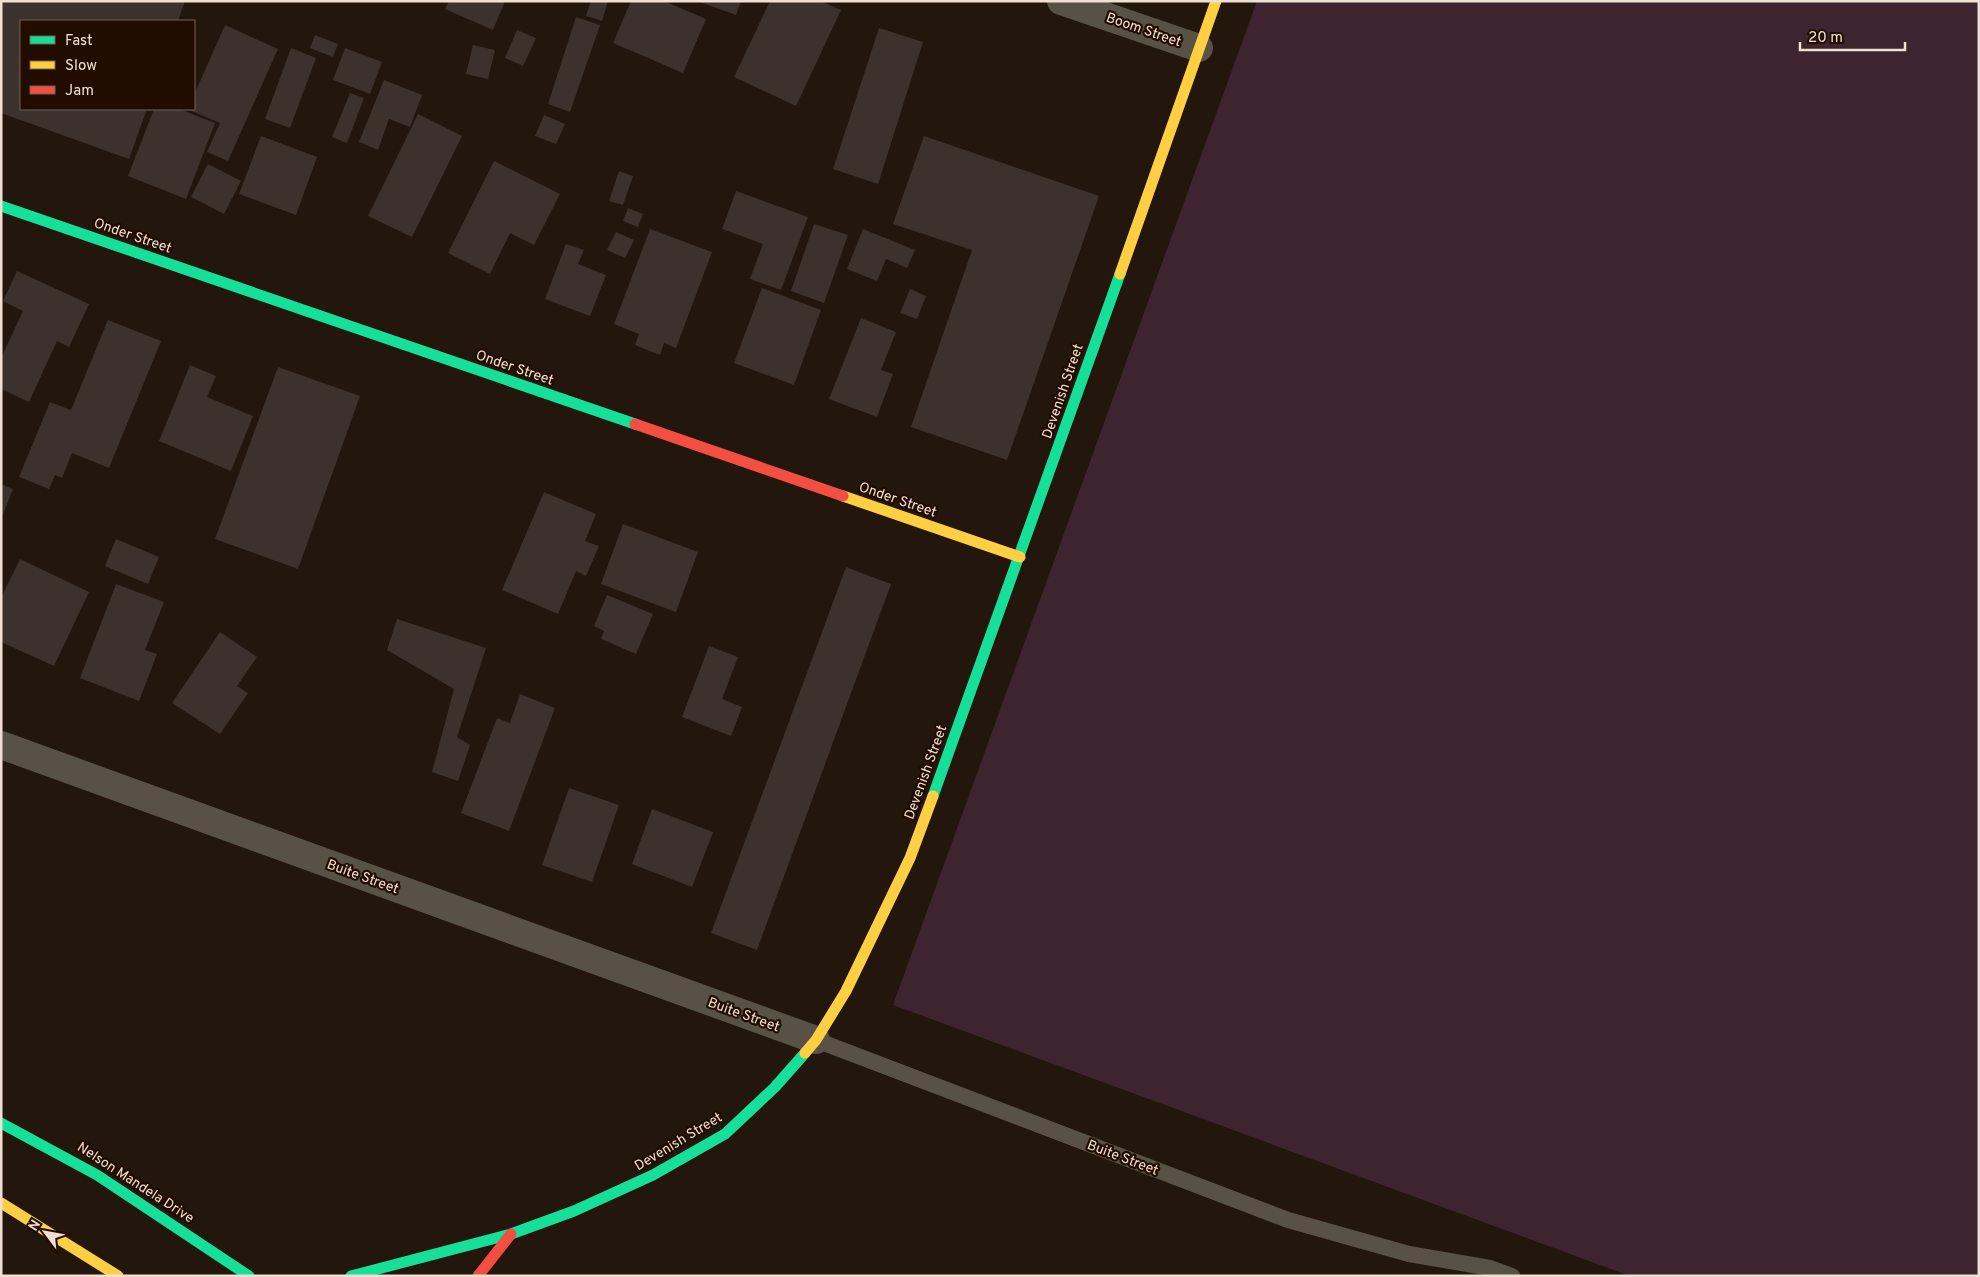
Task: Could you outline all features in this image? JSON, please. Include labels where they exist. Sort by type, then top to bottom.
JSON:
[{"type":"main road","name":"Devenish Street","points":[[351,1276],[511,1234],[574,1211],[653,1175],[726,1134],[775,1087],[816,1040],[846,991],[910,858],[1020,557],[1216,1]]},
{"type":"main road","name":"Onder Street","points":[[1,206],[1020,557]]},
{"type":"main road","name":"Nelson Mandela Drive","points":[[1,1123],[96,1172],[147,1204],[249,1276]]},
{"type":"main road","points":[[1,1203],[118,1276]]},
{"type":"main road","points":[[478,1276],[511,1234]]},
{"type":"street","name":"Boom Street","points":[[1061,1],[1199,48]]},
{"type":"street","name":"Buite Street","points":[[1,745],[816,1040]]},
{"type":"lane","name":"Buite Street","points":[[816,1040],[1288,1220],[1409,1254],[1490,1268],[1512,1276]]},
{"type":"shaded area","points":[[1257,1],[1979,1],[1979,1276],[1630,1276],[893,1005]]},
{"type":"building","points":[[1,1],[185,1],[178,20],[20,20],[20,110],[147,110],[129,159],[1,113]]},
{"type":"building","points":[[449,1],[505,1],[493,30],[445,9]]},
{"type":"building","points":[[591,1],[608,1],[602,21],[586,16]]},
{"type":"building","points":[[631,1],[664,1],[706,19],[683,73],[613,43]]},
{"type":"building","points":[[697,1],[741,1],[736,15]]},
{"type":"building","points":[[770,1],[821,1],[841,10],[796,106],[734,77]]},
{"type":"building","points":[[576,17],[600,25],[570,112],[548,104]]},
{"type":"building","points":[[225,25],[278,49],[228,161],[207,152],[220,123],[189,110],[195,110],[195,93]]},
{"type":"building","points":[[879,28],[923,42],[878,184],[833,169]]},
{"type":"building","points":[[517,30],[536,38],[523,66],[505,58]]},
{"type":"building","points":[[315,35],[338,44],[333,57],[310,48]]},
{"type":"building","points":[[473,45],[495,50],[488,79],[466,74]]},
{"type":"building","points":[[291,48],[316,58],[290,128],[265,119]]},
{"type":"building","points":[[345,48],[382,62],[370,94],[333,80]]},
{"type":"building","points":[[384,80],[422,95],[410,127],[389,119],[378,150],[359,142]]},
{"type":"building","points":[[350,93],[364,98],[347,143],[332,137]]},
{"type":"building","points":[[154,110],[182,110],[215,123],[186,199],[128,176]]},
{"type":"building","points":[[418,114],[462,136],[412,237],[368,216]]},
{"type":"building","points":[[544,115],[565,124],[556,144],[535,136]]},
{"type":"building","points":[[261,136],[317,157],[296,215],[239,194]]},
{"type":"building","points":[[924,136],[1099,196],[1007,460],[911,427],[972,250],[893,224]]},
{"type":"building","points":[[494,161],[560,194],[534,245],[510,233],[490,274],[448,253]]},
{"type":"building","points":[[208,164],[241,181],[224,214],[191,197]]},
{"type":"building","points":[[619,171],[633,176],[623,205],[609,201]]},
{"type":"building","points":[[736,191],[808,217],[781,290],[750,279],[763,244],[722,229]]},
{"type":"building","points":[[628,208],[643,214],[638,227],[623,221]]},
{"type":"building","points":[[814,224],[848,235],[824,303],[791,291]]},
{"type":"building","points":[[650,229],[712,252],[676,348],[664,343],[660,355],[635,345],[639,334],[614,324]]},
{"type":"building","points":[[863,229],[915,250],[907,268],[886,259],[877,281],[847,269]]},
{"type":"building","points":[[616,232],[634,240],[625,258],[607,250]]},
{"type":"building","points":[[566,244],[584,250],[578,264],[606,275],[590,316],[545,299]]},
{"type":"building","points":[[17,271],[89,304],[69,347],[57,341],[29,402],[1,389],[1,358],[23,311],[3,301]]},
{"type":"building","points":[[762,288],[821,310],[794,385],[734,363]]},
{"type":"building","points":[[910,289],[926,296],[917,319],[900,313]]},
{"type":"building","points":[[861,318],[896,332],[881,370],[893,374],[877,417],[829,399]]},
{"type":"building","points":[[108,320],[161,341],[109,468],[72,453],[62,478],[55,475],[49,489],[19,477],[50,402],[71,410]]},
{"type":"building","points":[[190,365],[216,376],[207,397],[253,416],[231,471],[159,441]]},
{"type":"building","points":[[278,367],[360,396],[298,569],[215,539]]},
{"type":"building","points":[[1,484],[13,489],[1,519]]},
{"type":"building","points":[[544,492],[596,514],[585,541],[599,546],[586,576],[576,571],[558,614],[502,590]]},
{"type":"building","points":[[623,524],[698,552],[676,612],[601,584]]},
{"type":"building","points":[[116,539],[159,557],[148,584],[105,566]]},
{"type":"building","points":[[20,559],[89,592],[54,666],[1,642],[1,598]]},
{"type":"building","points":[[846,567],[891,584],[757,950],[711,933]]},
{"type":"building","points":[[116,584],[164,602],[145,650],[157,654],[139,701],[80,678]]},
{"type":"building","points":[[607,595],[653,614],[636,654],[601,639],[604,631],[594,626]]},
{"type":"building","points":[[397,619],[486,648],[457,737],[470,745],[458,781],[432,772],[454,689],[387,650]]},
{"type":"building","points":[[220,632],[257,657],[237,686],[248,693],[220,734],[172,703]]},
{"type":"building","points":[[709,646],[738,657],[722,699],[742,707],[731,736],[682,717]]},
{"type":"building","points":[[520,694],[555,708],[509,831],[461,813],[497,718],[510,723]]},
{"type":"building","points":[[569,788],[619,805],[592,882],[542,865]]},
{"type":"building","points":[[652,809],[713,832],[692,887],[632,864]]},
{"type":"traffic: fast","points":[[1,206],[635,424]]},
{"type":"traffic: fast","points":[[933,796],[1120,274]]},
{"type":"traffic: fast","points":[[351,1276],[511,1234],[574,1211],[653,1175],[725,1134],[775,1087],[805,1053]]},
{"type":"traffic: fast","points":[[1,1123],[97,1175],[249,1276]]},
{"type":"traffic: slow","points":[[1120,274],[1216,1]]},
{"type":"traffic: slow","points":[[843,496],[1020,557]]},
{"type":"traffic: slow","points":[[805,1053],[816,1040],[846,991],[910,858],[933,796]]},
{"type":"traffic: slow","points":[[1,1203],[118,1276]]},
{"type":"traffic: jam","points":[[635,424],[843,496]]},
{"type":"traffic: jam","points":[[478,1276],[511,1234]]}]
